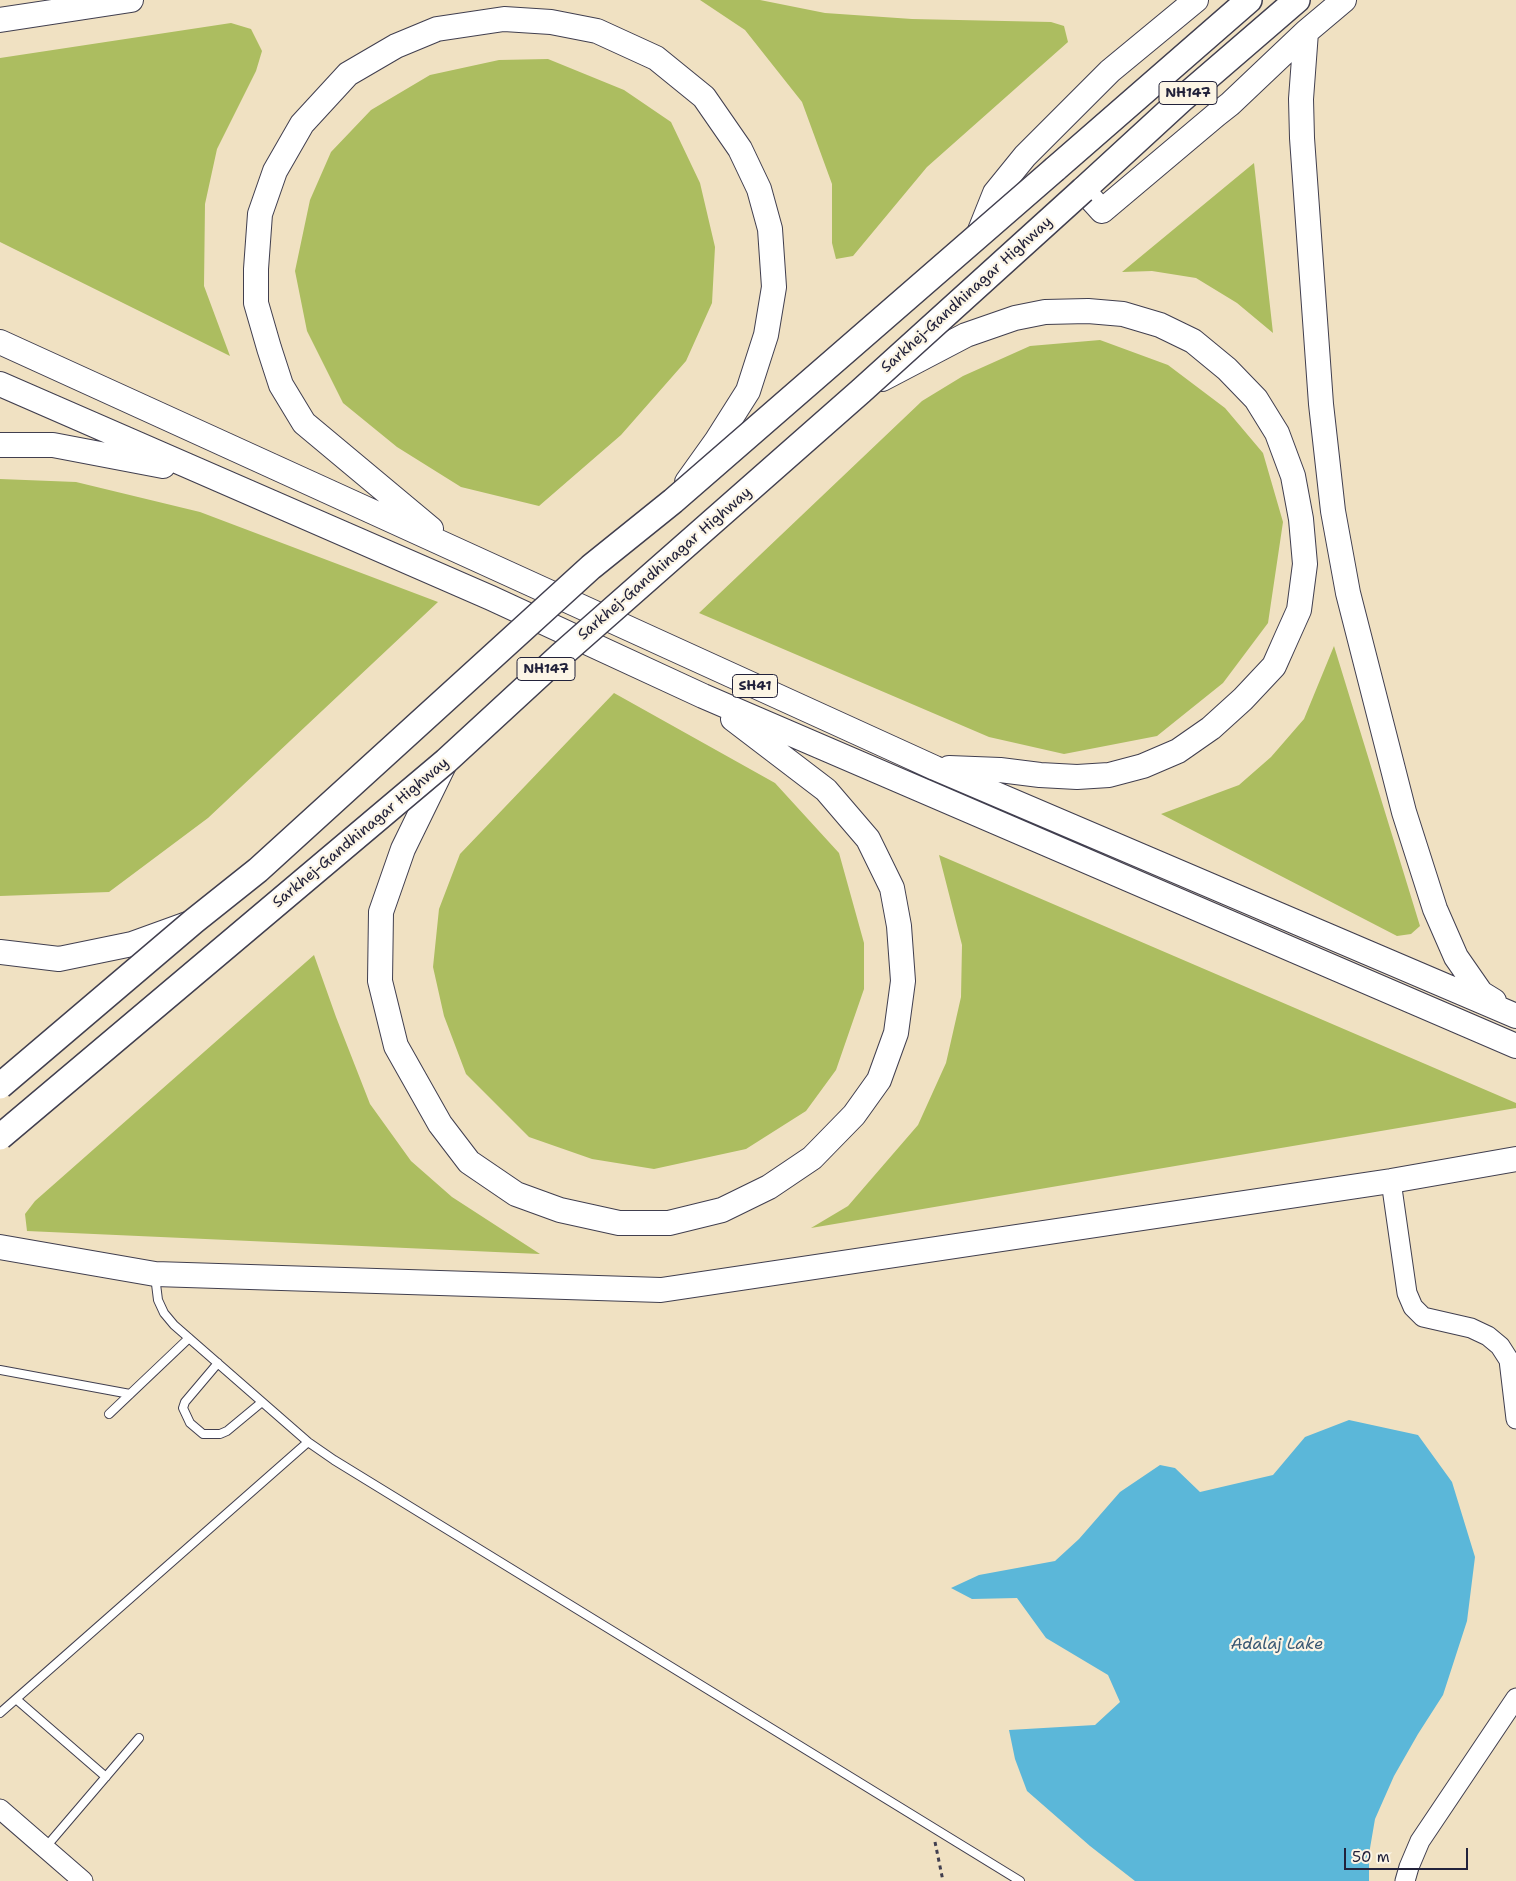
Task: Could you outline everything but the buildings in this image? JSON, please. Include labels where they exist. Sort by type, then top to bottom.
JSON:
[{"type":"highway","name":"NH147","points":[[0,1086],[194,921],[258,870],[591,567],[673,502],[979,233],[1249,0]]},
{"type":"highway","name":"Sarkhej-Gandhinagar Highway","points":[[0,1138],[446,761],[560,656],[861,391],[1181,100],[1297,0]]},
{"type":"main road","points":[[0,20],[131,0]]},
{"type":"main road","points":[[1083,190],[1102,211],[1230,104],[1306,32],[1344,0]]},
{"type":"main road","points":[[979,233],[995,194],[1025,156],[1110,71],[1182,3]]},
{"type":"main road","points":[[454,548],[304,423],[281,385],[256,303],[256,269],[260,214],[275,171],[302,124],[348,74],[396,46],[437,29],[504,19],[551,22],[596,31],[656,58],[704,97],[740,149],[759,189],[770,229],[774,287],[766,335],[748,391],[717,440],[673,502]]},
{"type":"main road","points":[[1306,32],[1301,100],[1302,138],[1321,404],[1333,511],[1348,593],[1404,812],[1435,909],[1456,957],[1481,993],[1516,1016]]},
{"type":"main road","points":[[861,391],[966,335],[1015,318],[1045,312],[1088,311],[1132,317],[1160,325],[1194,341],[1227,369],[1256,399],[1277,433],[1293,476],[1302,519],[1305,564],[1299,610],[1274,666],[1237,705],[1211,728],[1178,751],[1135,768],[1109,775],[1077,777],[1000,770],[935,768]]},
{"type":"main road","name":"SH41","points":[[0,342],[935,768],[1516,1016]]},
{"type":"main road","name":"SH41","points":[[0,384],[482,594],[703,696],[1516,1046]]},
{"type":"main road","points":[[0,445],[53,445],[204,473]]},
{"type":"main road","points":[[446,761],[403,849],[381,912],[380,942],[380,981],[396,1046],[440,1124],[470,1162],[516,1194],[560,1210],[619,1222],[669,1223],[722,1210],[769,1187],[812,1158],[854,1115],[879,1080],[896,1033],[903,981],[899,926],[892,888],[868,839],[826,790],[703,696]]},
{"type":"main road","points":[[0,952],[59,959],[132,944],[194,921]]},
{"type":"main road","points":[[0,1247],[155,1274],[660,1290],[1391,1180],[1516,1159]]},
{"type":"street","points":[[1391,1180],[1407,1293],[1413,1307],[1423,1317],[1471,1328],[1488,1336],[1500,1346],[1509,1360],[1516,1419]]},
{"type":"street","points":[[1405,1881],[1420,1841],[1516,1698]]},
{"type":"street","points":[[0,1809],[83,1881]]},
{"type":"lane","points":[[155,1274],[158,1300],[164,1313],[174,1325],[308,1442],[342,1465],[1020,1881]]},
{"type":"lane","points":[[109,1414],[189,1338]]},
{"type":"lane","points":[[218,1363],[185,1402],[183,1408],[190,1423],[203,1434],[220,1434],[227,1431],[262,1402]]},
{"type":"lane","points":[[0,1370],[130,1394]]},
{"type":"lane","points":[[0,1714],[308,1442]]},
{"type":"lane","points":[[16,1699],[106,1777]]},
{"type":"lane","points":[[45,1848],[139,1738]]},
{"type":"path","points":[[932,1827],[943,1881]]},
{"type":"green space","points":[[700,0],[760,0],[825,13],[912,19],[1051,22],[1064,26],[1068,42],[927,167],[853,256],[836,259],[832,243],[832,184],[802,102],[745,30]]},
{"type":"green space","points":[[231,23],[251,29],[262,51],[256,71],[217,149],[205,204],[204,286],[230,356],[0,242],[0,58]]},
{"type":"green space","points":[[548,59],[624,90],[671,122],[700,183],[715,247],[712,303],[686,361],[621,435],[539,506],[461,487],[397,447],[343,403],[307,331],[295,271],[310,200],[331,152],[371,110],[430,75],[499,60]]},
{"type":"green space","points":[[1254,163],[1273,333],[1237,303],[1196,278],[1152,271],[1122,272]]},
{"type":"green space","points":[[1100,340],[1168,365],[1225,408],[1263,453],[1283,522],[1268,623],[1223,683],[1157,736],[1064,754],[989,737],[699,613],[922,401],[963,376],[1030,346]]},
{"type":"green space","points":[[0,479],[76,482],[200,512],[438,602],[208,818],[109,892],[0,896]]},
{"type":"green space","points":[[1334,646],[1420,926],[1411,934],[1397,936],[1161,814],[1239,785],[1271,757],[1304,719]]},
{"type":"green space","points":[[614,693],[775,783],[839,853],[864,943],[864,989],[836,1070],[806,1111],[746,1149],[654,1169],[592,1159],[529,1137],[466,1074],[444,1016],[433,967],[439,909],[460,854]]},
{"type":"green space","points":[[939,855],[1516,1103],[1516,1108],[811,1228],[848,1206],[918,1125],[946,1063],[961,997],[962,945]]},
{"type":"green space","points":[[314,955],[370,1104],[411,1161],[452,1197],[540,1254],[27,1231],[25,1214],[35,1201]]},
{"type":"water","name":"Adalaj Lake","points":[[1349,1420],[1418,1435],[1452,1482],[1475,1557],[1467,1621],[1443,1695],[1394,1776],[1375,1819],[1369,1854],[1369,1881],[1135,1881],[1090,1846],[1027,1791],[1015,1759],[1009,1730],[1095,1725],[1120,1702],[1108,1675],[1046,1638],[1017,1598],[972,1599],[951,1588],[979,1575],[1055,1561],[1079,1539],[1120,1492],[1160,1465],[1175,1468],[1200,1492],[1273,1475],[1305,1437]]}]
